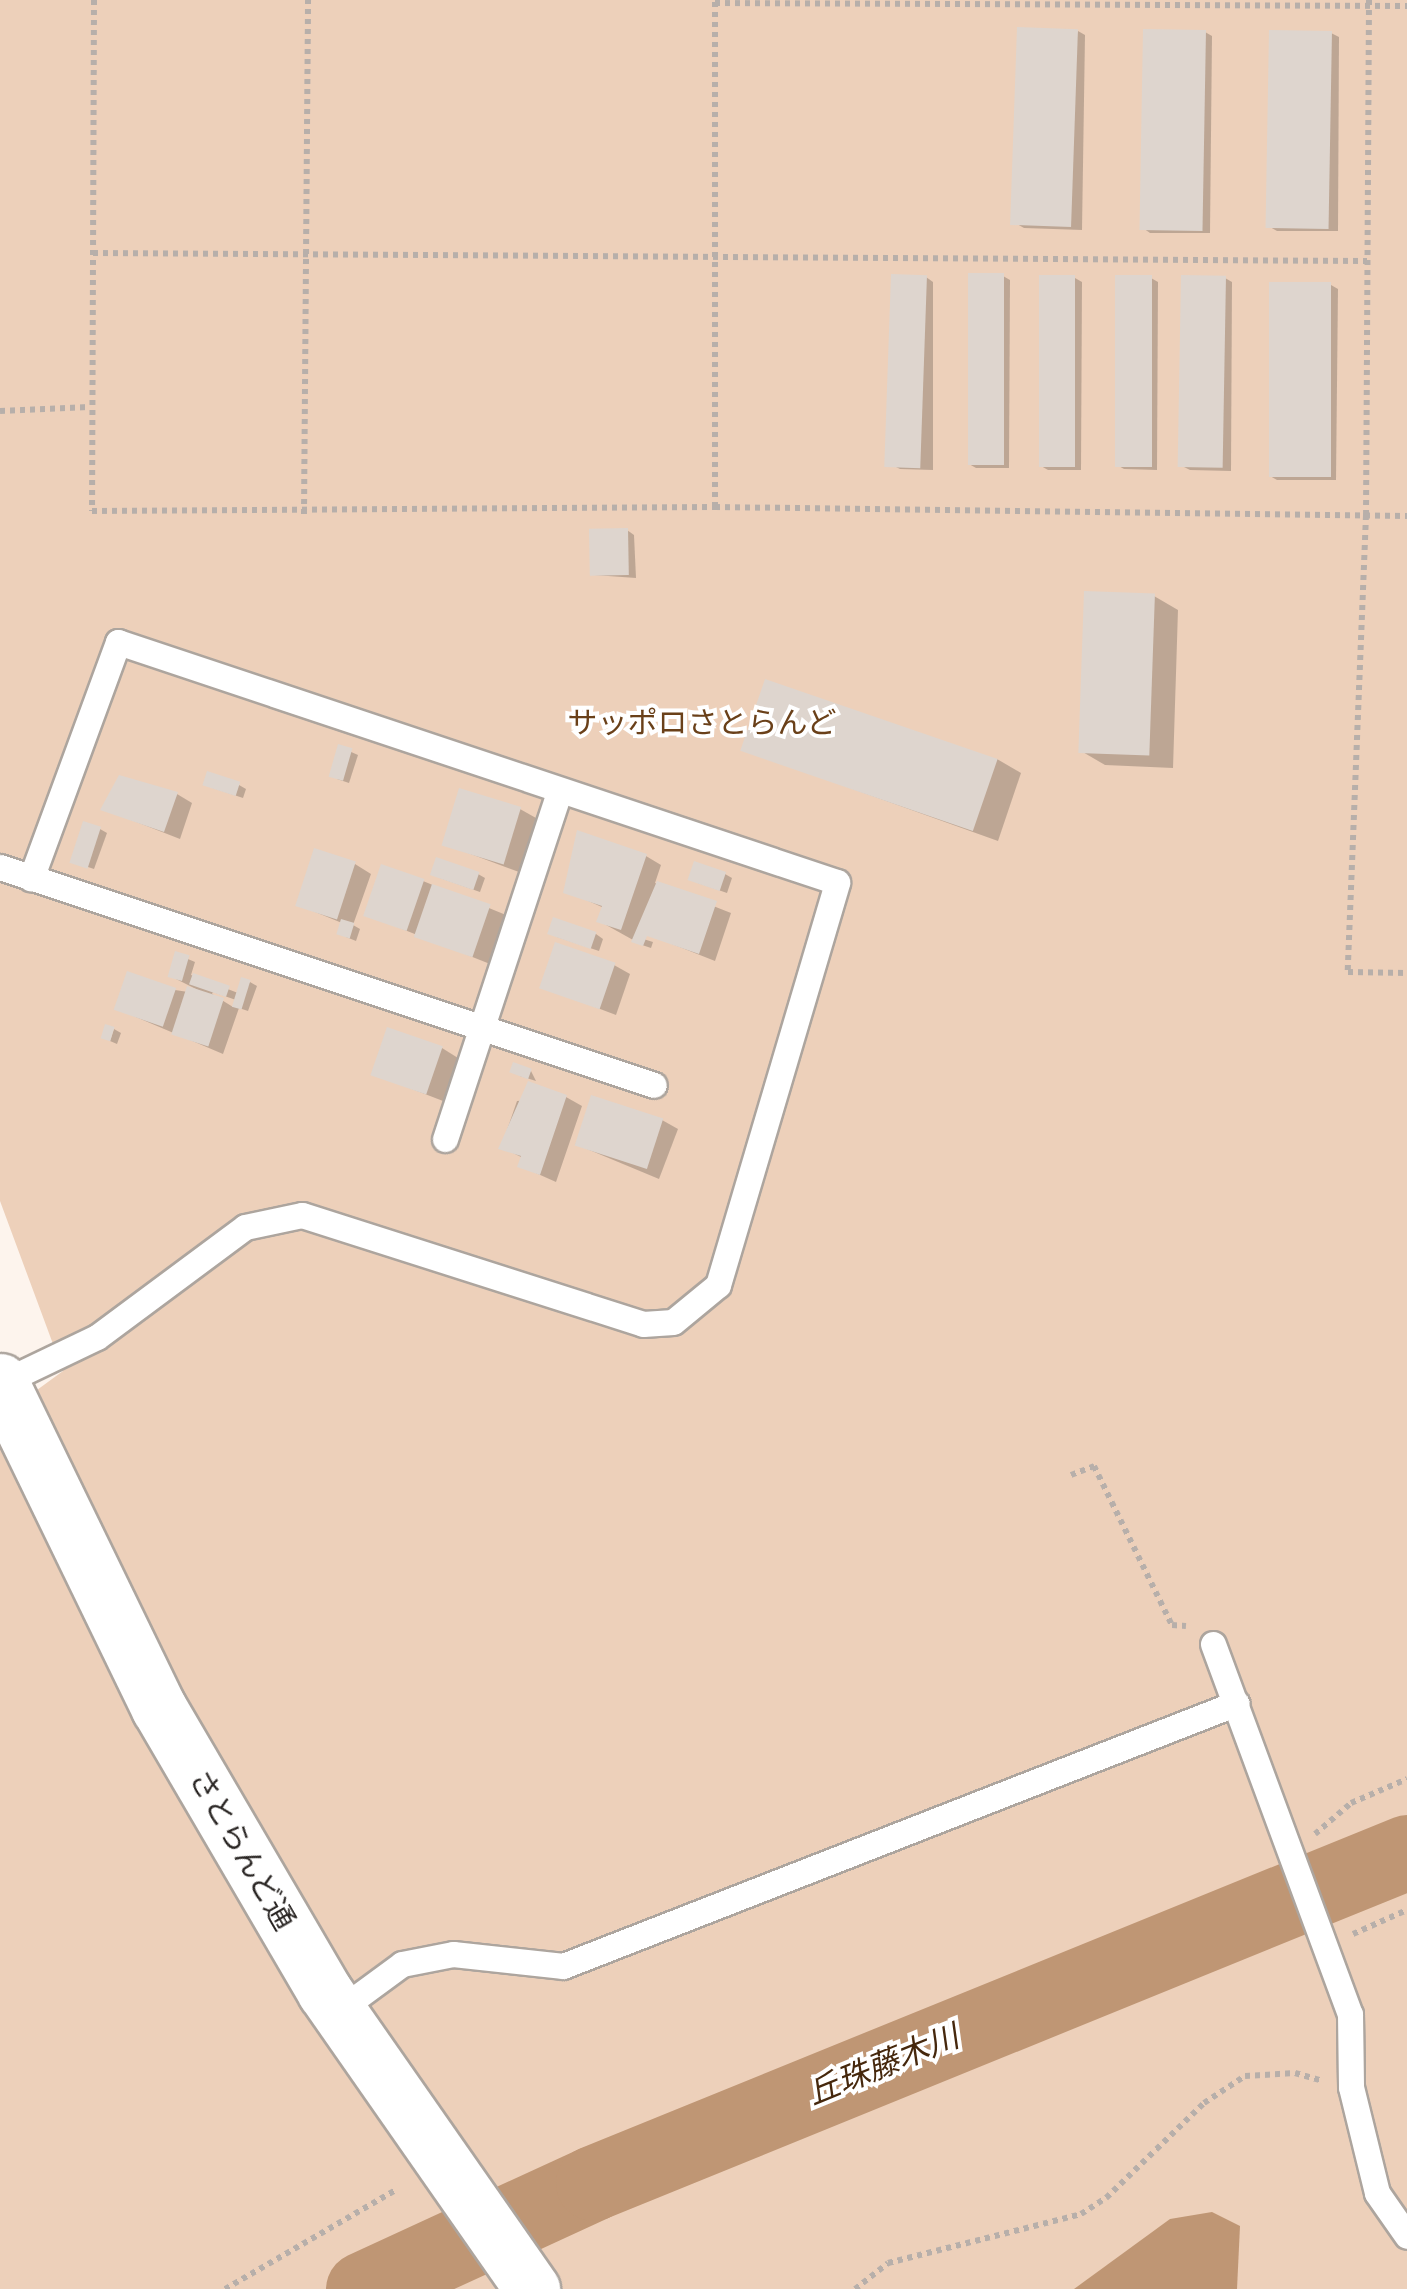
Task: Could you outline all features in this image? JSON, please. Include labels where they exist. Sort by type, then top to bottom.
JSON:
[{"type":"street","name":"さとらんど通","points":[[0,1382],[159,1708],[338,2012],[416,2174],[529,2285]]},
{"type":"lane","points":[[0,1382],[97,1336],[245,1227],[302,1216],[643,1324],[674,1322],[718,1285],[838,882],[118,642],[31,879]]},
{"type":"lane","points":[[445,1139],[560,790]]},
{"type":"lane","points":[[0,867],[654,1085]]},
{"type":"lane","points":[[1213,1644],[1295,1856],[1350,2014],[1351,2087],[1377,2193],[1407,2236]]},
{"type":"lane","points":[[338,2012],[402,1964],[453,1954],[563,1966],[1237,1704]]},
{"type":"path","points":[[94,0],[92,511],[304,514],[715,507],[1407,516]]},
{"type":"path","points":[[304,514],[308,0]]},
{"type":"path","points":[[715,507],[715,2],[1407,6]]},
{"type":"path","points":[[1369,3],[1366,515],[1348,972],[1407,973]]},
{"type":"path","points":[[93,253],[1367,261]]},
{"type":"path","points":[[0,410],[90,407]]},
{"type":"path","points":[[1071,1475],[1094,1466],[1172,1625],[1203,1627],[1213,1644]]},
{"type":"path","points":[[1295,1856],[1351,1803],[1407,1779]]},
{"type":"path","points":[[1323,1934],[1407,1910]]},
{"type":"path","points":[[854,2289],[888,2262],[1080,2214],[1106,2198],[1204,2103],[1245,2076],[1295,2073],[1351,2087]]},
{"type":"path","points":[[224,2289],[416,2174]]},
{"type":"green space","name":"サッポロさとらんど","points":[[0,0],[1407,0],[1407,2289],[0,2289],[0,1417],[63,1371],[0,1201]]},
{"type":"shaded area","points":[[1212,2212],[1240,2226],[1237,2289],[1074,2289],[1170,2219]]},
{"type":"building","points":[[1017,27],[1078,29],[1071,227],[1010,225]]},
{"type":"building","points":[[1143,29],[1206,30],[1202,231],[1139,230]]},
{"type":"building","points":[[1269,30],[1332,31],[1329,229],[1266,228]]},
{"type":"building","points":[[968,273],[1004,273],[1004,465],[968,465]]},
{"type":"building","points":[[891,274],[927,275],[920,468],[884,467]]},
{"type":"building","points":[[1039,275],[1075,275],[1075,467],[1039,467]]},
{"type":"building","points":[[1115,275],[1152,275],[1152,467],[1115,467]]},
{"type":"building","points":[[1181,275],[1226,276],[1223,468],[1178,467]]},
{"type":"building","points":[[1269,282],[1331,282],[1331,477],[1269,477]]},
{"type":"building","points":[[628,528],[629,575],[590,576],[589,529]]},
{"type":"building","points":[[1084,591],[1155,593],[1149,755],[1078,753]]},
{"type":"building","points":[[765,679],[998,759],[973,831],[740,751]]},
{"type":"building","points":[[338,744],[352,748],[343,781],[329,777]]},
{"type":"building","points":[[207,771],[240,782],[236,796],[202,785]]},
{"type":"building","points":[[119,775],[178,792],[164,832],[100,810]]},
{"type":"building","points":[[459,788],[521,807],[504,864],[441,845]]},
{"type":"building","points":[[83,821],[101,827],[87,869],[69,863]]},
{"type":"building","points":[[577,830],[647,854],[621,930],[596,922],[602,906],[563,893]]},
{"type":"building","points":[[314,848],[356,862],[337,920],[295,906]]},
{"type":"building","points":[[436,857],[479,872],[473,890],[430,875]]},
{"type":"building","points":[[694,861],[726,872],[720,891],[687,880]]},
{"type":"building","points":[[381,864],[424,879],[407,931],[363,916]]},
{"type":"building","points":[[657,881],[717,901],[699,954],[647,936],[643,946],[631,942]]},
{"type":"building","points":[[432,884],[491,904],[472,957],[414,937]]},
{"type":"building","points":[[553,917],[596,932],[591,949],[547,934]]},
{"type":"building","points":[[341,919],[354,923],[350,938],[336,934]]},
{"type":"building","points":[[555,942],[616,963],[600,1009],[539,988]]},
{"type":"building","points":[[175,951],[189,955],[182,981],[168,977]]},
{"type":"building","points":[[127,971],[176,988],[163,1027],[114,1010]]},
{"type":"building","points":[[193,973],[230,986],[226,997],[189,984]]},
{"type":"building","points":[[241,977],[251,980],[241,1010],[232,1007]]},
{"type":"building","points":[[187,986],[224,998],[208,1047],[171,1035]]},
{"type":"building","points":[[105,1024],[115,1027],[110,1041],[101,1038]]},
{"type":"building","points":[[387,1027],[443,1046],[426,1094],[370,1075]]},
{"type":"building","points":[[513,1062],[532,1069],[528,1079],[509,1072]]},
{"type":"building","points":[[528,1081],[567,1095],[540,1175],[517,1167],[521,1156],[498,1149]]},
{"type":"building","points":[[591,1095],[663,1118],[647,1169],[575,1145]]},
{"type":"waterway","name":"丘珠藤木川","points":[[363,2289],[593,2183],[1407,1852]]}]
